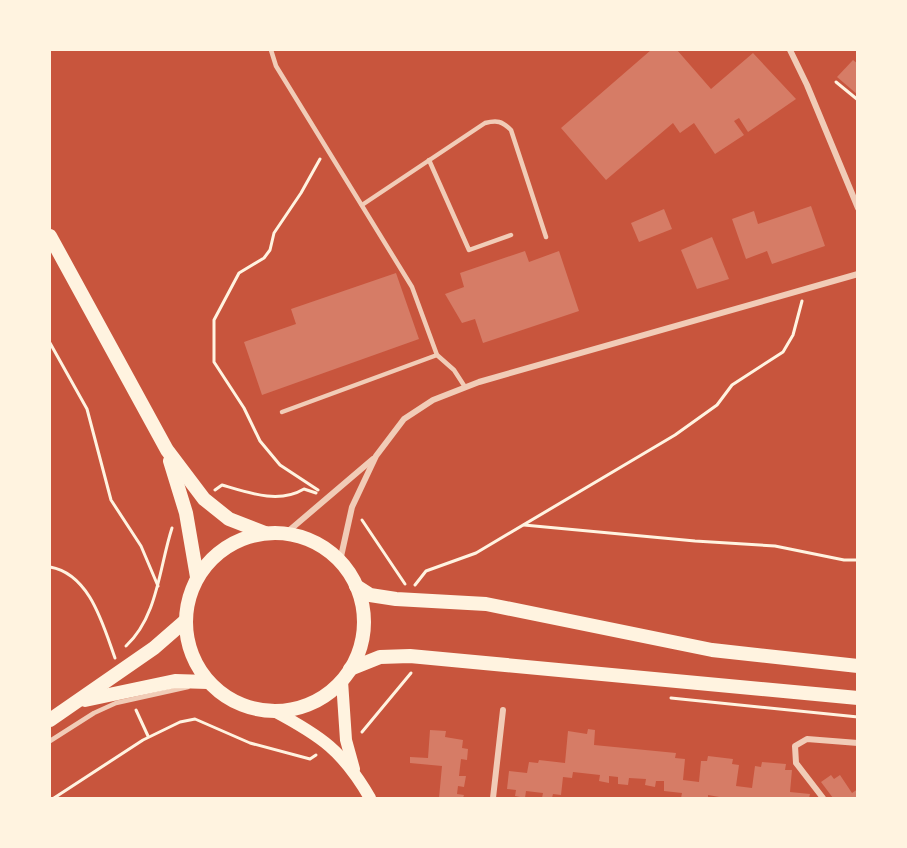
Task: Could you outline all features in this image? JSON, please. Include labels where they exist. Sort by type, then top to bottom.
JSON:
[{"type":"main road","points":[[50,236],[167,450],[204,499],[229,519],[267,534]]},
{"type":"main road","points":[[167,450],[186,513],[197,577]]},
{"type":"main road","points":[[356,773],[346,741],[346,675],[363,634],[363,609],[356,586],[340,561],[324,548],[304,538],[285,534],[267,534],[231,544],[212,557],[197,577],[188,598],[185,621],[192,653],[208,682],[227,698],[250,708],[274,711],[299,708],[323,698],[346,675],[380,657],[410,656],[858,698]]},
{"type":"main road","points":[[356,586],[370,595],[396,599],[486,604],[712,650],[858,666]]},
{"type":"main road","points":[[50,720],[77,702],[117,664],[154,648],[185,621]]},
{"type":"main road","points":[[77,702],[175,681],[208,682]]},
{"type":"main road","points":[[274,711],[333,746],[356,773],[370,798]]},
{"type":"street","points":[[789,50],[807,85],[858,208]]},
{"type":"street","points":[[285,534],[376,456],[404,419],[433,400],[465,387],[858,274]]},
{"type":"street","points":[[340,561],[352,507],[376,456]]},
{"type":"street","points":[[493,798],[503,710]]},
{"type":"street","points":[[823,798],[796,763],[795,746],[807,739],[858,742]]},
{"type":"lane","points":[[271,50],[276,66],[412,287],[436,356],[454,370],[465,387]]},
{"type":"lane","points":[[362,205],[484,123],[496,120],[503,122],[511,130],[546,237]]},
{"type":"lane","points":[[429,160],[469,250],[511,235]]},
{"type":"lane","points":[[282,412],[436,356]]},
{"type":"lane","points":[[50,741],[93,712],[131,700],[208,682]]},
{"type":"path","points":[[836,82],[858,100]]},
{"type":"path","points":[[327,147],[301,193],[274,233],[270,250],[264,258],[239,273],[214,320],[214,362],[244,408],[260,441],[280,465],[329,497]]},
{"type":"path","points":[[352,507],[377,539],[410,593],[426,571],[476,553],[675,435],[717,405],[743,377],[783,352],[793,335],[804,291]]},
{"type":"path","points":[[50,343],[87,409],[111,500],[141,546],[158,586]]},
{"type":"path","points":[[204,499],[222,485],[253,495],[291,497],[304,489],[329,497]]},
{"type":"path","points":[[117,664],[149,611],[175,520],[186,513]]},
{"type":"path","points":[[522,525],[694,542],[775,546],[844,560],[858,560]]},
{"type":"path","points":[[50,567],[60,569],[76,582],[92,601],[102,618],[117,664]]},
{"type":"path","points":[[346,741],[358,736],[410,673],[421,674]]},
{"type":"path","points":[[669,698],[858,717]]},
{"type":"path","points":[[131,700],[148,737]]},
{"type":"path","points":[[54,798],[148,737],[180,722],[195,719],[250,744],[310,759],[333,746]]},
{"type":"building","points":[[651,50],[677,50],[711,89],[753,53],[796,99],[748,132],[739,118],[734,121],[744,135],[715,154],[694,123],[680,133],[673,123],[606,180],[561,128]]},
{"type":"building","points":[[853,60],[858,64],[858,95],[837,77]]},
{"type":"building","points":[[811,206],[825,246],[772,264],[767,251],[746,259],[732,219],[754,211],[758,224]]},
{"type":"building","points":[[664,209],[672,229],[639,242],[631,223]]},
{"type":"building","points":[[712,237],[729,279],[697,289],[681,250]]},
{"type":"building","points":[[525,251],[529,262],[559,251],[579,311],[483,343],[475,319],[462,323],[445,294],[464,287],[460,273]]},
{"type":"building","points":[[396,273],[419,339],[262,395],[244,342],[296,324],[291,309]]},
{"type":"building","points":[[588,729],[595,730],[594,745],[676,753],[675,758],[685,759],[683,780],[699,782],[701,761],[707,761],[708,756],[733,759],[732,764],[739,765],[736,786],[752,788],[755,766],[761,767],[762,762],[786,764],[785,770],[792,770],[790,792],[810,794],[809,798],[725,798],[708,795],[708,798],[681,798],[682,793],[664,791],[664,781],[656,781],[655,787],[645,785],[646,779],[629,778],[628,785],[618,784],[618,777],[609,776],[609,783],[599,781],[600,775],[573,772],[572,778],[563,777],[561,795],[553,794],[552,798],[542,798],[543,793],[526,791],[525,798],[515,796],[516,790],[507,789],[509,771],[527,773],[529,762],[538,763],[539,760],[565,763],[568,731],[587,734]]},
{"type":"building","points":[[430,730],[446,731],[445,737],[463,740],[462,748],[468,749],[467,760],[461,759],[459,776],[466,776],[464,787],[458,786],[457,794],[464,795],[463,798],[439,798],[442,766],[410,763],[410,757],[428,758]]},
{"type":"building","points":[[831,775],[834,779],[840,775],[852,793],[858,789],[858,798],[833,798],[821,782]]}]
